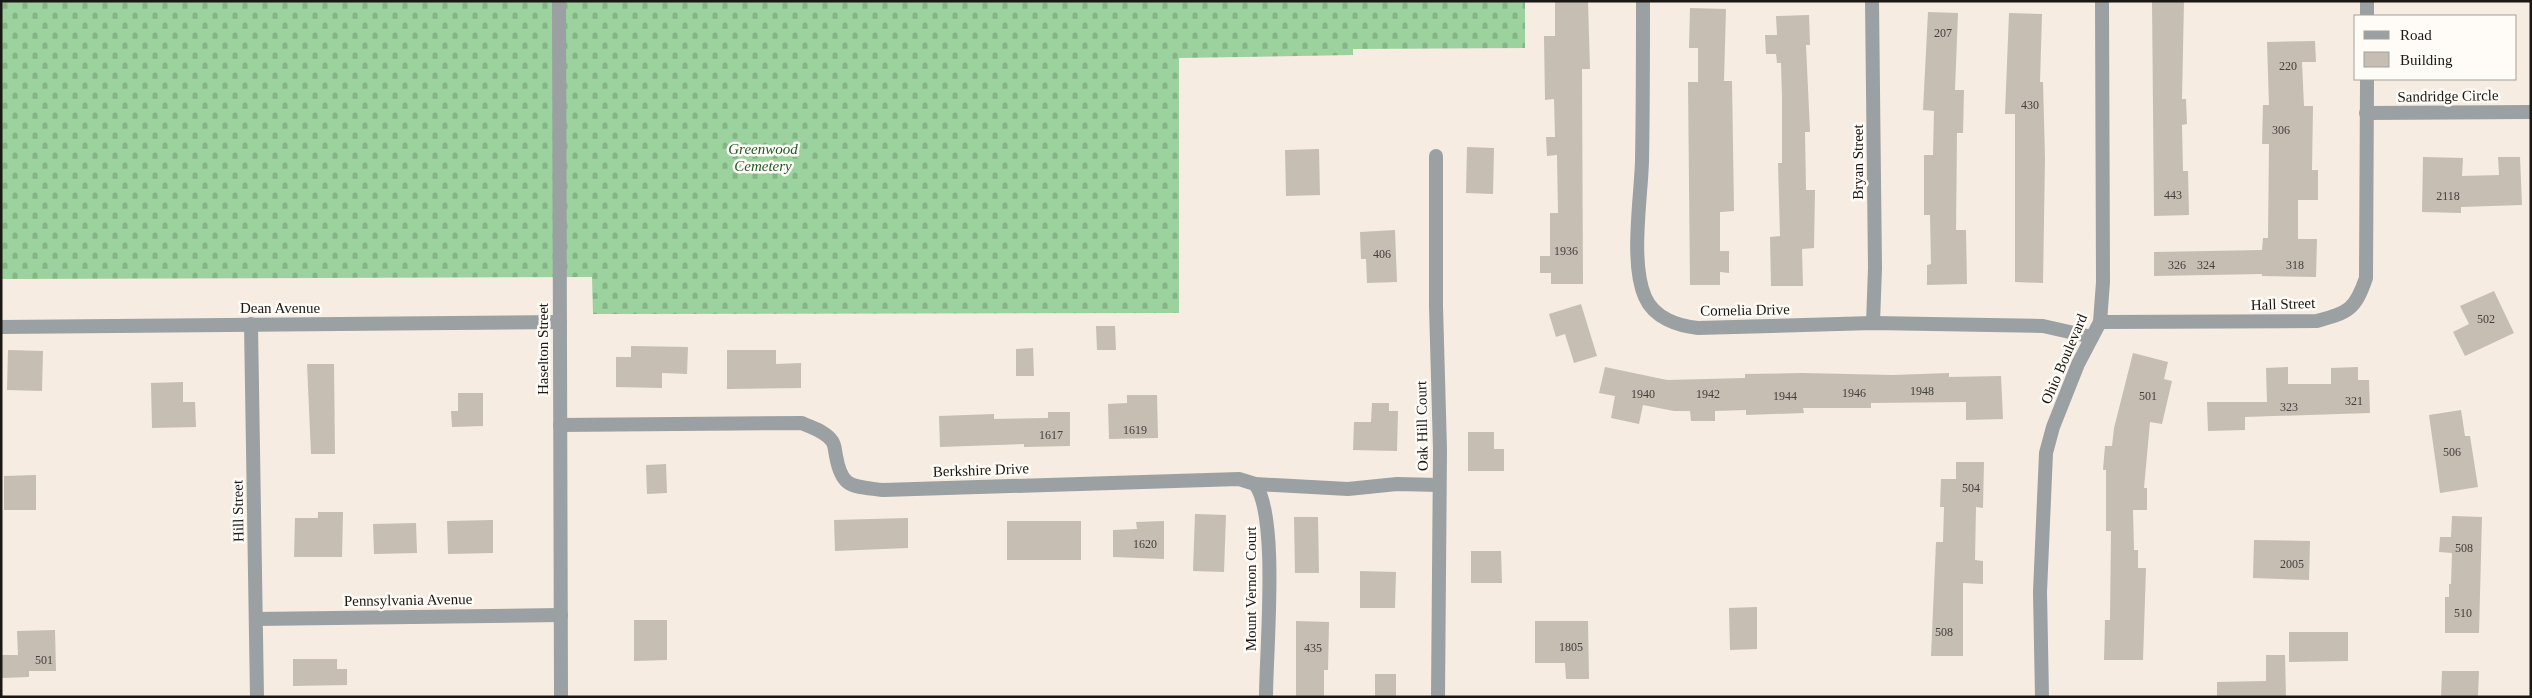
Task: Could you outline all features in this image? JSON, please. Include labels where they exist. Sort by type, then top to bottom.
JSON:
[{"type":"street","name":"Haselton Street","points":[[559,1],[561,697]]},
{"type":"street","name":"Cornelia Drive","points":[[1643,1],[1642,161],[1638,227],[1639,273],[1645,297],[1652,308],[1665,318],[1683,327],[1698,328],[1873,323],[2043,326],[2092,337]]},
{"type":"street","name":"Bryan Street","points":[[1872,1],[1875,258],[1873,323]]},
{"type":"street","name":"Ohio Boulevard","points":[[2042,697],[2040,592],[2046,453],[2053,427],[2078,364],[2100,322],[2102,1]]},
{"type":"street","points":[[2367,1],[2367,15]]},
{"type":"street","name":"Hall Street","points":[[2100,322],[2317,321],[2342,314],[2358,301],[2366,278],[2366,80]]},
{"type":"street","name":"Sandridge Circle","points":[[2366,113],[2531,112]]},
{"type":"street","name":"Oak Hill Court","points":[[1436,156],[1436,306],[1440,450],[1438,697]]},
{"type":"street","name":"Dean Avenue","points":[[1,327],[560,322]]},
{"type":"street","name":"Hill Street","points":[[251,324],[257,697]]},
{"type":"street","name":"Berkshire Drive","points":[[560,425],[802,423],[824,433],[834,442],[839,473],[845,483],[883,490],[1239,478],[1255,484],[1348,488],[1397,484],[1439,485]]},
{"type":"street","name":"Mount Vernon Court","points":[[1255,484],[1261,492],[1266,511],[1269,580],[1266,697]]},
{"type":"street","name":"Pennsylvania Avenue","points":[[256,619],[561,615]]},
{"type":"green space","name":"Greenwood Cemetery","points":[[1,1],[1525,1],[1525,48],[1353,49],[1353,55],[1179,58],[1179,313],[593,314],[592,277],[1,279]]},
{"type":"building","points":[[1555,1],[1588,1],[1590,69],[1582,69],[1583,284],[1551,284],[1551,273],[1540,273],[1540,256],[1550,256],[1550,213],[1558,213],[1557,155],[1547,156],[1546,137],[1555,137],[1554,99],[1545,100],[1544,36],[1555,36]]},
{"type":"building","points":[[2152,1],[2184,1],[2182,99],[2186,99],[2187,124],[2182,125],[2183,171],[2188,171],[2189,215],[2154,216]]},
{"type":"building","points":[[1690,8],[1726,9],[1724,81],[1732,81],[1734,211],[1720,212],[1720,251],[1729,251],[1729,273],[1720,272],[1720,285],[1690,285],[1688,82],[1698,82],[1698,48],[1689,48]]},
{"type":"building","points":[[1928,12],[1958,13],[1955,90],[1964,90],[1963,133],[1957,133],[1956,230],[1966,230],[1967,284],[1927,285],[1927,265],[1931,264],[1930,215],[1924,215],[1924,155],[1933,155],[1934,111],[1923,110]]},
{"type":"building","points":[[2009,13],[2042,14],[2040,82],[2043,82],[2045,158],[2043,283],[2015,282],[2015,114],[2005,114]]},
{"type":"building","points":[[1809,15],[1810,45],[1806,45],[1810,132],[1805,132],[1806,190],[1815,190],[1814,248],[1802,249],[1803,286],[1771,286],[1770,237],[1780,236],[1778,163],[1782,163],[1782,98],[1781,63],[1777,63],[1776,54],[1766,54],[1765,35],[1777,35],[1776,16]]},
{"type":"building","points":[[2315,41],[2316,62],[2302,62],[2304,106],[2313,106],[2312,170],[2318,170],[2318,200],[2298,200],[2298,239],[2317,239],[2316,277],[2262,276],[2262,274],[2154,276],[2154,252],[2262,250],[2263,238],[2268,238],[2269,144],[2262,144],[2263,105],[2269,105],[2267,42]]},
{"type":"building","points":[[1467,147],[1494,148],[1493,194],[1466,193]]},
{"type":"building","points":[[1319,149],[1320,195],[1286,196],[1285,150]]},
{"type":"building","points":[[2423,157],[2463,158],[2462,176],[2499,175],[2498,157],[2520,157],[2522,205],[2461,207],[2461,213],[2422,212]]},
{"type":"building","points":[[1395,230],[1397,282],[1367,283],[1366,259],[1361,259],[1360,232]]},
{"type":"building","points":[[2494,291],[2514,333],[2465,356],[2453,332],[2469,324],[2460,306]]},
{"type":"building","points":[[1581,304],[1597,356],[1574,363],[1565,334],[1556,337],[1549,314]]},
{"type":"building","points":[[1096,326],[1115,326],[1116,350],[1097,350]]},
{"type":"building","points":[[631,346],[688,347],[687,374],[662,373],[662,388],[616,387],[616,357],[631,357]]},
{"type":"building","points":[[1033,348],[1034,376],[1016,376],[1016,349]]},
{"type":"building","points":[[8,350],[43,351],[42,391],[7,390]]},
{"type":"building","points":[[727,350],[776,350],[776,364],[801,363],[801,388],[727,389]]},
{"type":"building","points":[[2133,353],[2168,362],[2164,379],[2172,381],[2162,424],[2150,422],[2144,488],[2147,488],[2147,510],[2133,510],[2134,550],[2138,550],[2138,568],[2146,568],[2143,660],[2104,660],[2105,620],[2110,620],[2111,531],[2106,531],[2106,470],[2103,470],[2105,446],[2112,446],[2114,428]]},
{"type":"building","points":[[307,364],[334,364],[335,454],[311,454]]},
{"type":"building","points":[[1605,367],[1667,380],[1745,378],[1745,374],[1802,373],[1893,375],[1949,373],[1949,377],[2001,376],[2003,419],[1966,420],[1966,402],[1871,403],[1871,408],[1803,408],[1804,413],[1746,415],[1746,410],[1715,411],[1715,421],[1691,421],[1690,411],[1674,411],[1643,405],[1639,424],[1611,418],[1615,396],[1599,393]]},
{"type":"building","points":[[2288,367],[2288,384],[2331,384],[2331,368],[2358,367],[2358,380],[2369,380],[2370,413],[2245,417],[2245,430],[2208,431],[2207,402],[2267,402],[2266,368]]},
{"type":"building","points":[[183,382],[183,402],[195,402],[196,427],[152,428],[151,383]]},
{"type":"building","points":[[458,393],[483,393],[483,426],[452,427],[451,411],[458,411]]},
{"type":"building","points":[[1127,395],[1157,395],[1158,438],[1109,439],[1108,404],[1127,403]]},
{"type":"building","points":[[1372,403],[1389,403],[1389,411],[1398,411],[1397,451],[1353,450],[1354,422],[1371,422]]},
{"type":"building","points":[[2461,410],[2465,436],[2470,436],[2478,487],[2440,493],[2429,415]]},
{"type":"building","points":[[1048,412],[1070,412],[1070,446],[1024,447],[1024,444],[940,447],[939,416],[994,414],[994,419],[1048,418]]},
{"type":"building","points":[[1468,432],[1494,432],[1494,449],[1504,449],[1504,471],[1468,471]]},
{"type":"building","points":[[1956,462],[1984,462],[1983,508],[1976,507],[1975,560],[1983,561],[1983,584],[1963,583],[1963,656],[1931,656],[1936,542],[1943,542],[1944,507],[1940,507],[1941,479],[1956,479]]},
{"type":"building","points":[[666,464],[667,493],[647,494],[646,465]]},
{"type":"building","points":[[36,475],[36,510],[4,510],[4,476]]},
{"type":"building","points":[[318,512],[343,512],[342,557],[294,557],[295,518],[318,518]]},
{"type":"building","points":[[1195,514],[1226,515],[1224,572],[1193,571]]},
{"type":"building","points":[[2452,516],[2482,517],[2479,633],[2445,633],[2445,597],[2449,597],[2452,553],[2439,552],[2440,537],[2451,537]]},
{"type":"building","points":[[1294,517],[1318,517],[1319,573],[1295,573]]},
{"type":"building","points":[[908,518],[908,548],[835,551],[834,520]]},
{"type":"building","points":[[493,520],[493,553],[448,554],[447,521]]},
{"type":"building","points":[[1007,521],[1081,521],[1081,560],[1007,560]]},
{"type":"building","points":[[1164,521],[1164,559],[1113,557],[1113,530],[1137,529],[1136,522]]},
{"type":"building","points":[[416,523],[417,553],[374,554],[373,524]]},
{"type":"building","points":[[2254,540],[2310,541],[2309,580],[2253,578]]},
{"type":"building","points":[[1471,551],[1501,551],[1502,583],[1471,583]]},
{"type":"building","points":[[1360,571],[1396,572],[1395,608],[1360,608]]},
{"type":"building","points":[[1757,607],[1757,649],[1730,650],[1729,608]]},
{"type":"building","points":[[634,620],[667,620],[667,660],[634,661]]},
{"type":"building","points":[[1296,621],[1329,622],[1328,670],[1324,670],[1324,697],[1296,697]]},
{"type":"building","points":[[1535,621],[1588,621],[1589,679],[1566,679],[1565,663],[1535,663]]},
{"type":"building","points":[[55,630],[56,671],[29,671],[29,677],[2,678],[2,655],[18,655],[17,631]]},
{"type":"building","points":[[2289,632],[2348,632],[2348,661],[2289,662]]},
{"type":"building","points":[[2266,655],[2285,655],[2286,697],[2217,697],[2217,682],[2266,681]]},
{"type":"building","points":[[293,659],[337,659],[337,669],[347,669],[347,685],[293,686]]},
{"type":"building","points":[[2442,671],[2479,671],[2478,696],[2441,697]]},
{"type":"building","points":[[1375,674],[1396,674],[1396,697],[1375,697]]}]
